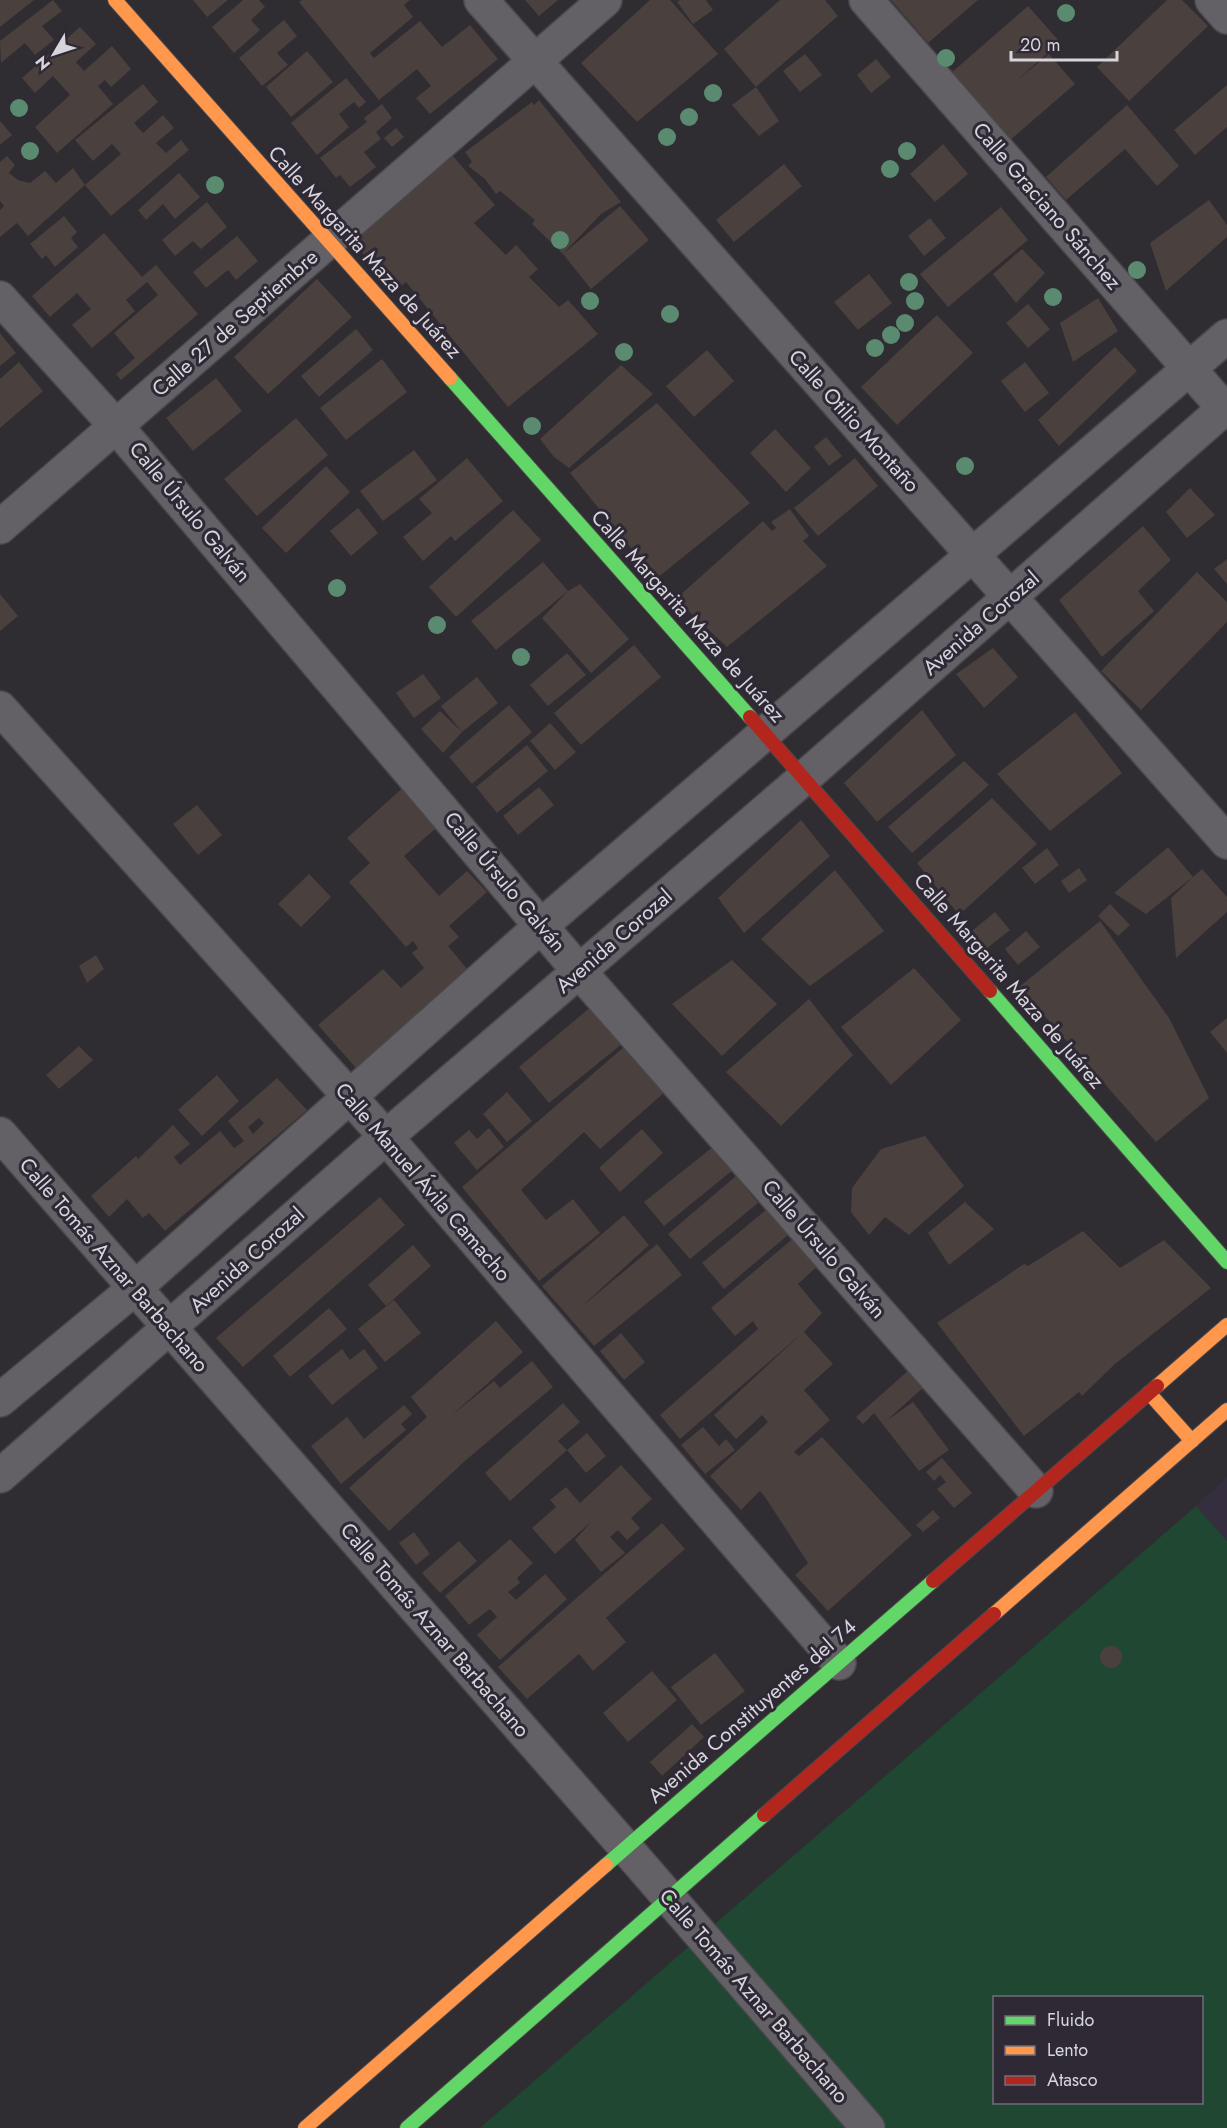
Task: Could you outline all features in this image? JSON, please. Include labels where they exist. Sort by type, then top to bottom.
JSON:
[{"type":"main road","name":"Calle Margarita Maza de Juárez","points":[[115,0],[804,778],[1227,1262]]},
{"type":"main road","name":"Avenida Constituyentes del 74","points":[[305,2128],[1227,1325]]},
{"type":"main road","points":[[1149,1393],[1192,1441]]},
{"type":"main road","points":[[407,2128],[1227,1410]]},
{"type":"street","name":"Calle Otilio Montaño","points":[[481,0],[1227,842]]},
{"type":"street","name":"Calle 27 de Septiembre","points":[[0,528],[605,0]]},
{"type":"street","name":"Calle Graciano Sánchez","points":[[866,0],[1226,409]]},
{"type":"street","points":[[1212,0],[1227,17]]},
{"type":"street","name":"Calle Úrsulo Galván","points":[[0,298],[116,426],[579,970],[1036,1491]]},
{"type":"street","points":[[0,1400],[135,1289],[542,925],[1227,336]]},
{"type":"street","name":"Avenida Corozal","points":[[0,1476],[116,1372],[171,1329],[386,1137],[804,778],[1226,409]]},
{"type":"street","name":"Calle Manuel Ávila Camacho","points":[[0,708],[386,1137],[839,1663]]},
{"type":"street","name":"Calle Tomás Aznar Barbachano","points":[[0,1134],[670,1898],[868,2128]]},
{"type":"shaded area","points":[[1227,1477],[1227,1541],[1196,1506]]},
{"type":"green space","points":[[1196,1506],[1227,1541],[1227,2128],[480,2128]]},
{"type":"building","points":[[0,0],[34,0],[0,27]]},
{"type":"building","points":[[53,0],[62,11],[42,26],[54,40],[35,55],[25,43],[1,63],[0,41]]},
{"type":"building","points":[[193,0],[228,0],[207,17]]},
{"type":"building","points":[[243,0],[259,0],[265,7],[251,20],[260,30],[234,53],[212,27]]},
{"type":"building","points":[[302,0],[410,0],[404,5],[413,17],[370,53],[374,58],[420,21],[442,47],[470,25],[498,59],[430,114],[416,98],[431,86],[417,69],[379,100],[299,2]]},
{"type":"building","points":[[525,0],[558,0],[539,16]]},
{"type":"building","points":[[650,0],[670,0],[718,54],[637,122],[581,63]]},
{"type":"building","points":[[706,0],[713,10],[693,24],[677,2]]},
{"type":"building","points":[[780,0],[825,0],[838,16],[756,87],[724,49]]},
{"type":"building","points":[[891,0],[978,0],[928,43]]},
{"type":"building","points":[[1167,0],[1182,0],[1208,26],[1129,101],[1097,67]]},
{"type":"building","points":[[1028,6],[1060,42],[1014,83],[1049,54],[1075,84],[1009,141],[951,73]]},
{"type":"building","points":[[284,20],[297,36],[277,53],[288,65],[262,86],[239,58]]},
{"type":"building","points":[[80,27],[96,44],[76,62],[84,71],[112,46],[131,69],[111,87],[105,80],[98,86],[113,104],[57,153],[35,127],[70,95],[53,76],[35,93],[22,78]]},
{"type":"building","points":[[307,51],[333,82],[291,117],[266,87]]},
{"type":"building","points":[[805,54],[822,75],[800,92],[783,71]]},
{"type":"building","points":[[876,59],[891,77],[871,93],[857,75]]},
{"type":"building","points":[[346,78],[366,102],[359,108],[354,102],[339,114],[349,127],[317,155],[291,123]]},
{"type":"building","points":[[143,84],[158,102],[134,123],[143,133],[163,115],[174,128],[156,143],[166,153],[181,140],[189,150],[111,216],[85,185],[121,154],[112,144],[93,161],[75,140]]},
{"type":"building","points":[[1227,85],[1227,127],[1195,155],[1174,130]]},
{"type":"building","points":[[756,87],[779,121],[759,136],[732,105]]},
{"type":"building","points":[[539,100],[621,202],[601,214],[563,254],[532,224],[535,220],[500,191],[496,194],[485,179],[468,166],[472,162],[465,152],[532,102],[534,105]]},
{"type":"building","points":[[382,104],[392,118],[376,132],[381,139],[364,152],[376,167],[350,187],[340,175],[336,178],[320,158],[367,122],[364,118]]},
{"type":"building","points":[[1127,105],[1179,166],[1157,186],[1125,149],[1066,200],[1046,177]]},
{"type":"building","points":[[0,121],[12,135],[0,145]]},
{"type":"building","points":[[396,128],[404,137],[392,147],[384,138]]},
{"type":"building","points":[[943,144],[968,174],[935,202],[910,174]]},
{"type":"building","points":[[7,156],[15,165],[9,173],[18,180],[30,183],[45,171],[56,183],[73,168],[85,185],[28,236],[17,223],[0,237],[0,210],[4,206],[0,201],[0,162]]},
{"type":"building","points":[[453,156],[495,205],[474,223],[506,255],[516,245],[538,269],[529,277],[559,307],[568,300],[598,334],[508,407],[406,282],[395,291],[353,242],[399,202],[425,174],[428,177]]},
{"type":"building","points":[[784,164],[802,186],[734,242],[716,220]]},
{"type":"building","points":[[179,173],[200,197],[175,219],[163,204],[146,220],[138,210]]},
{"type":"building","points":[[1209,200],[1227,225],[1227,237],[1166,291],[1150,243]]},
{"type":"building","points":[[207,202],[227,227],[201,249],[193,241],[175,256],[162,240]]},
{"type":"building","points":[[620,206],[649,240],[591,289],[563,254]]},
{"type":"building","points":[[1001,207],[1028,240],[948,307],[920,274]]},
{"type":"building","points":[[64,216],[77,232],[71,238],[78,247],[55,267],[46,255],[42,259],[30,244]]},
{"type":"building","points":[[930,218],[946,238],[924,256],[908,236]]},
{"type":"building","points":[[104,233],[142,277],[156,265],[198,314],[121,380],[116,374],[135,358],[114,333],[158,295],[147,282],[126,300],[135,311],[92,348],[72,325],[91,309],[77,293],[50,317],[32,296]]},
{"type":"building","points":[[237,236],[258,261],[236,280],[228,270],[206,288],[193,272]]},
{"type":"building","points":[[1022,249],[1045,273],[1016,303],[993,274]]},
{"type":"building","points":[[869,274],[892,303],[858,330],[834,302]]},
{"type":"building","points":[[317,279],[352,317],[268,394],[234,357]]},
{"type":"building","points":[[1098,298],[1118,331],[1073,362],[1060,323]]},
{"type":"building","points":[[1028,304],[1050,329],[1028,348],[1006,323]]},
{"type":"building","points":[[937,315],[973,353],[897,425],[861,387]]},
{"type":"building","points":[[356,329],[373,350],[319,397],[301,376]]},
{"type":"building","points":[[0,333],[16,353],[0,366]]},
{"type":"building","points":[[1115,347],[1137,371],[1059,446],[1038,420]]},
{"type":"building","points":[[707,350],[734,381],[694,417],[666,386]]},
{"type":"building","points":[[382,359],[407,392],[346,440],[320,408]]},
{"type":"building","points":[[19,362],[43,391],[0,428],[0,379]]},
{"type":"building","points":[[1025,362],[1049,393],[1025,412],[1001,381]]},
{"type":"building","points":[[621,365],[653,394],[569,468],[554,457],[540,439]]},
{"type":"building","points":[[216,378],[242,411],[193,451],[166,418]]},
{"type":"building","points":[[657,403],[750,503],[656,579],[570,473]]},
{"type":"building","points":[[296,418],[328,455],[257,516],[224,479]]},
{"type":"building","points":[[775,429],[811,468],[786,492],[750,453]]},
{"type":"building","points":[[826,437],[842,456],[829,466],[814,447]]},
{"type":"building","points":[[414,450],[437,480],[383,521],[360,491]]},
{"type":"building","points":[[467,458],[503,501],[455,541],[451,536],[423,561],[403,537],[432,513],[419,499]]},
{"type":"building","points":[[855,458],[878,486],[818,536],[794,508]]},
{"type":"building","points":[[326,466],[350,492],[286,553],[262,528]]},
{"type":"building","points":[[1190,488],[1215,515],[1187,538],[1166,512]]},
{"type":"building","points":[[358,508],[378,533],[351,556],[330,531]]},
{"type":"building","points":[[790,509],[809,536],[803,541],[827,566],[727,647],[678,601],[681,599],[679,596],[763,521],[772,531],[776,528],[771,522]]},
{"type":"building","points":[[513,510],[541,540],[456,617],[429,587]]},
{"type":"building","points":[[1143,526],[1171,560],[1138,591],[1154,611],[1102,657],[1059,600]]},
{"type":"building","points":[[1227,559],[1227,584],[1214,569]]},
{"type":"building","points":[[543,562],[568,591],[496,650],[471,621]]},
{"type":"building","points":[[1197,572],[1227,602],[1227,622],[1141,710],[1101,671]]},
{"type":"building","points":[[580,584],[629,639],[591,673],[542,618],[568,591]]},
{"type":"building","points":[[0,594],[18,616],[0,631]]},
{"type":"building","points":[[634,645],[661,677],[581,745],[554,713]]},
{"type":"building","points":[[993,648],[1018,677],[984,708],[956,674]]},
{"type":"building","points":[[567,653],[586,675],[548,706],[530,685]]},
{"type":"building","points":[[423,674],[441,698],[414,718],[396,693]]},
{"type":"building","points":[[477,677],[498,703],[462,732],[441,706]]},
{"type":"building","points":[[509,705],[532,732],[472,784],[449,757]]},
{"type":"building","points":[[922,710],[956,755],[877,822],[844,783]]},
{"type":"building","points":[[440,711],[462,732],[443,753],[421,729]]},
{"type":"building","points":[[1075,712],[1122,773],[1050,831],[997,774]]},
{"type":"building","points":[[550,723],[576,752],[555,770],[530,741]]},
{"type":"building","points":[[527,745],[548,771],[497,813],[476,787]]},
{"type":"building","points":[[964,761],[989,785],[912,853],[888,827]]},
{"type":"building","points":[[407,784],[442,823],[404,856],[439,896],[467,871],[487,892],[449,926],[459,937],[448,946],[468,970],[356,1068],[318,1025],[383,969],[401,988],[424,968],[412,953],[418,948],[413,941],[406,947],[349,882],[370,863],[347,838]]},
{"type":"building","points":[[539,787],[554,805],[518,835],[503,816]]},
{"type":"building","points":[[992,798],[1037,844],[959,915],[917,863]]},
{"type":"building","points":[[197,805],[222,835],[198,855],[173,824]]},
{"type":"building","points":[[801,820],[830,856],[744,933],[718,898]]},
{"type":"building","points":[[1168,847],[1193,877],[1146,914],[1114,893]]},
{"type":"building","points":[[1047,848],[1059,865],[1035,884],[1022,868]]},
{"type":"building","points":[[1079,868],[1087,880],[1069,893],[1061,881]]},
{"type":"building","points":[[1202,869],[1227,897],[1227,912],[1176,958],[1171,898]]},
{"type":"building","points":[[835,870],[884,931],[810,986],[761,939]]},
{"type":"building","points":[[309,874],[331,897],[301,927],[278,904]]},
{"type":"building","points":[[1110,904],[1130,925],[1118,936],[1098,916]]},
{"type":"building","points":[[995,912],[1010,930],[986,949],[972,931]]},
{"type":"building","points":[[1100,921],[1169,1018],[1209,1098],[1156,1142],[1019,987]]},
{"type":"building","points":[[1026,931],[1040,947],[1018,965],[1005,949]]},
{"type":"building","points":[[96,955],[104,969],[87,983],[79,966]]},
{"type":"building","points":[[732,960],[777,1004],[722,1056],[672,1004]]},
{"type":"building","points":[[914,968],[961,1020],[891,1085],[841,1027]]},
{"type":"building","points":[[809,999],[853,1055],[781,1126],[726,1072]]},
{"type":"building","points":[[592,1006],[623,1043],[549,1103],[519,1067]]},
{"type":"building","points":[[1227,1018],[1227,1053],[1210,1032]]},
{"type":"building","points":[[79,1046],[93,1060],[59,1089],[46,1075]]},
{"type":"building","points":[[625,1046],[665,1092],[600,1149],[584,1132],[521,1190],[546,1220],[573,1199],[600,1233],[539,1281],[462,1187]]},
{"type":"building","points":[[217,1075],[239,1101],[202,1136],[178,1110]]},
{"type":"building","points":[[277,1078],[307,1110],[165,1231],[149,1213],[143,1218],[127,1199],[109,1217],[91,1196],[136,1156],[138,1159],[173,1125],[190,1144],[174,1157],[180,1165],[220,1131],[234,1148],[244,1141],[228,1121]],"holes":[[[259,1118],[264,1123],[253,1134],[248,1127]]]},
{"type":"building","points":[[507,1092],[532,1121],[507,1142],[483,1114]]},
{"type":"building","points":[[489,1128],[504,1147],[477,1170],[454,1143],[469,1130],[477,1139]]},
{"type":"building","points":[[642,1129],[663,1153],[620,1192],[599,1168]]},
{"type":"building","points":[[925,1136],[964,1186],[909,1235],[885,1217],[869,1235],[851,1212],[852,1188],[881,1149]]},
{"type":"building","points":[[719,1142],[739,1165],[664,1226],[644,1202]]},
{"type":"building","points":[[736,1176],[758,1203],[690,1259],[668,1234]]},
{"type":"building","points":[[380,1197],[405,1225],[243,1367],[216,1338]]},
{"type":"building","points":[[965,1202],[994,1229],[949,1265],[928,1233]]},
{"type":"building","points":[[767,1209],[788,1235],[724,1289],[702,1263]]},
{"type":"building","points":[[624,1215],[649,1245],[581,1307],[657,1244],[682,1275],[594,1346],[542,1286]]},
{"type":"building","points":[[1083,1231],[1120,1268],[1164,1240],[1211,1288],[1115,1364],[1082,1396],[1079,1392],[1024,1436],[937,1323],[1024,1264],[1028,1266]]},
{"type":"building","points":[[796,1236],[820,1264],[798,1284],[822,1313],[804,1332],[833,1364],[804,1390],[830,1420],[794,1452],[799,1456],[822,1437],[912,1535],[828,1611],[795,1575],[808,1563],[760,1491],[741,1510],[710,1476],[768,1422],[762,1415],[736,1439],[714,1415],[800,1335],[680,1439],[660,1415],[758,1329],[753,1321],[735,1336],[711,1308]]},
{"type":"building","points":[[413,1245],[431,1266],[386,1306],[368,1285]]},
{"type":"building","points":[[394,1300],[421,1333],[385,1362],[358,1329]]},
{"type":"building","points":[[329,1308],[347,1329],[290,1377],[273,1356]]},
{"type":"building","points":[[496,1321],[523,1352],[451,1416],[494,1381],[500,1388],[532,1361],[553,1387],[466,1460],[389,1531],[349,1488],[427,1417],[411,1397]]},
{"type":"building","points":[[621,1333],[645,1362],[624,1380],[600,1351]]},
{"type":"building","points":[[342,1349],[350,1360],[364,1349],[378,1368],[332,1405],[308,1376]]},
{"type":"building","points":[[910,1369],[925,1386],[886,1421],[913,1402],[949,1450],[919,1471],[874,1413],[863,1424],[856,1417]]},
{"type":"building","points":[[563,1403],[580,1422],[558,1441],[567,1450],[510,1501],[485,1473]]},
{"type":"building","points":[[404,1405],[412,1414],[401,1424],[406,1430],[341,1484],[311,1446],[347,1417],[364,1439]]},
{"type":"building","points":[[703,1427],[719,1446],[726,1439],[735,1450],[705,1474],[681,1445]]},
{"type":"building","points":[[587,1433],[606,1456],[586,1473],[567,1450]]},
{"type":"building","points":[[942,1458],[972,1493],[954,1508],[937,1489],[946,1482],[940,1475],[934,1481],[926,1472]]},
{"type":"building","points":[[621,1465],[652,1499],[631,1518],[640,1528],[627,1540],[618,1530],[610,1537],[625,1553],[601,1572],[575,1540],[591,1522],[555,1554],[532,1528],[556,1507],[550,1500],[566,1487],[580,1503]]},
{"type":"building","points":[[933,1510],[940,1518],[923,1532],[916,1525]]},
{"type":"building","points":[[662,1523],[685,1549],[606,1618],[626,1642],[593,1671],[579,1654],[527,1699],[498,1667]]},
{"type":"building","points":[[414,1532],[430,1554],[416,1565],[399,1543]]},
{"type":"building","points":[[510,1539],[533,1563],[517,1578],[520,1583],[508,1592],[516,1600],[545,1574],[567,1599],[500,1660],[477,1635],[497,1617],[490,1609],[469,1625],[445,1596]]},
{"type":"building","points":[[459,1541],[477,1561],[440,1593],[422,1573]]},
{"type":"building","points":[[1111,1646],[1119,1649],[1122,1657],[1119,1665],[1111,1668],[1103,1665],[1100,1657],[1103,1649]]},
{"type":"building","points":[[715,1653],[745,1691],[701,1725],[671,1687]]},
{"type":"building","points":[[652,1671],[677,1700],[628,1742],[603,1713]]},
{"type":"building","points":[[692,1724],[704,1737],[662,1776],[650,1762]]},
{"type":"traffic: fast","points":[[450,378],[750,717]]},
{"type":"traffic: fast","points":[[990,991],[1227,1262]]},
{"type":"traffic: fast","points":[[606,1865],[933,1581]]},
{"type":"traffic: fast","points":[[407,2128],[764,1815]]},
{"type":"traffic: slow","points":[[115,0],[450,378]]},
{"type":"traffic: slow","points":[[1157,1386],[1227,1325]]},
{"type":"traffic: slow","points":[[1149,1393],[1192,1441]]},
{"type":"traffic: slow","points":[[994,1614],[1227,1410]]},
{"type":"traffic: slow","points":[[305,2128],[606,1865]]},
{"type":"traffic: jam","points":[[750,717],[990,991]]},
{"type":"traffic: jam","points":[[933,1581],[1157,1386]]},
{"type":"traffic: jam","points":[[764,1815],[994,1614]]}]
